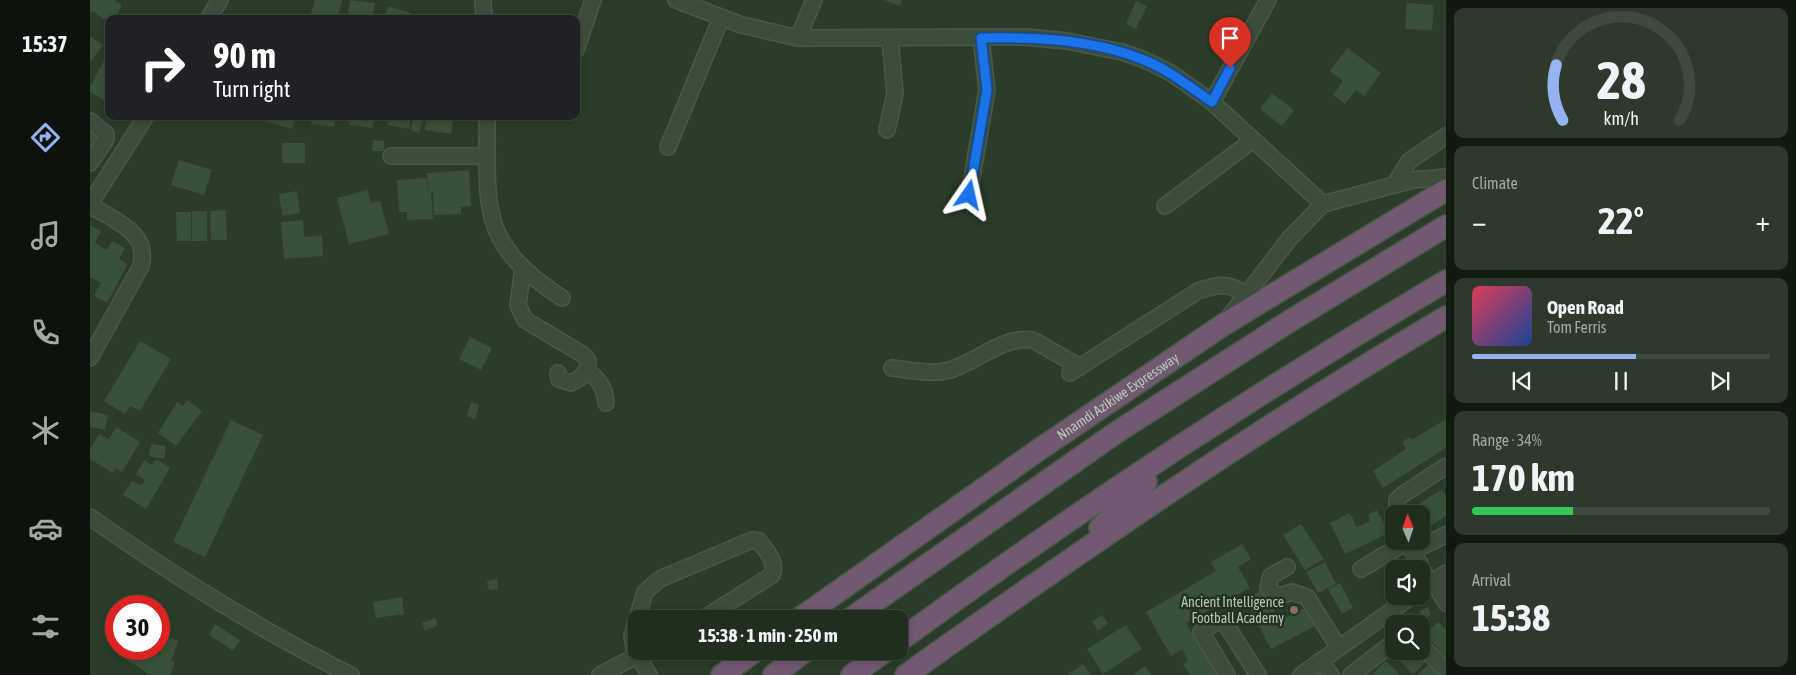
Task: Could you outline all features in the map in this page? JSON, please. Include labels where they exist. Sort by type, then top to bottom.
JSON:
[{"type":"highway","name":"Nnamdi Azikiwe Expressway","points":[[812,610],[1037,451],[1222,325],[1446,190]]},
{"type":"highway","points":[[863,610],[1117,432],[1290,321],[1446,226]]},
{"type":"highway","points":[[908,635],[1174,450],[1303,368],[1446,282]]},
{"type":"highway","points":[[906,675],[1083,550],[1391,349],[1446,317]]},
{"type":"highway","points":[[1083,550],[1101,526],[1168,462],[1174,450]]},
{"type":"highway","points":[[985,523],[1037,451]]},
{"type":"highway","points":[[722,675],[743,660]]},
{"type":"highway","points":[[774,675],[793,660]]},
{"type":"highway","points":[[852,675],[872,660]]},
{"type":"street","points":[[211,15],[220,0]]},
{"type":"street","points":[[483,0],[484,15]]},
{"type":"street","points":[[580,38],[593,0]]},
{"type":"street","points":[[676,0],[721,18],[798,38],[1046,39],[1122,52],[1171,73],[1212,102],[1323,204]]},
{"type":"street","points":[[798,38],[814,0]]},
{"type":"street","points":[[1212,102],[1268,0]]},
{"type":"street","points":[[668,146],[721,18]]},
{"type":"street","points":[[887,130],[895,94],[890,38]]},
{"type":"street","points":[[969,195],[987,90],[981,38]]},
{"type":"street","points":[[90,358],[141,266],[143,258],[140,240],[134,234],[90,205],[143,120]]},
{"type":"street","points":[[487,120],[488,195],[492,222],[503,245],[523,268],[562,298]]},
{"type":"street","points":[[90,121],[106,134],[106,139],[90,164]]},
{"type":"street","points":[[1395,184],[1409,161],[1446,136]]},
{"type":"street","points":[[1165,206],[1253,140]]},
{"type":"street","points":[[391,156],[487,156]]},
{"type":"street","points":[[1222,325],[1290,238],[1323,204],[1395,184],[1446,177]]},
{"type":"street","points":[[523,268],[518,296],[520,312],[525,320],[582,354],[588,360],[586,371],[571,384],[559,379],[558,372]]},
{"type":"street","points":[[892,368],[936,372],[948,370],[1012,341],[1024,339],[1033,340],[1075,370],[1198,291],[1222,285],[1234,286],[1246,295]]},
{"type":"street","points":[[586,371],[595,376],[602,385],[606,403]]},
{"type":"street","points":[[1397,505],[1397,500],[1402,495],[1446,466]]},
{"type":"street","points":[[90,517],[150,559],[257,627],[351,675]]},
{"type":"street","points":[[1430,539],[1446,535]]},
{"type":"street","points":[[639,610],[645,592],[652,584],[752,540],[760,541],[772,560],[774,568],[772,575],[717,610]]},
{"type":"street","points":[[1361,569],[1398,550]]},
{"type":"street","points":[[1414,550],[1446,603]]},
{"type":"street","points":[[1287,567],[1271,576],[1268,587],[1277,597],[1292,592],[1307,596],[1339,648]]},
{"type":"street","points":[[1301,675],[1400,605]]},
{"type":"street","points":[[1227,675],[1201,632],[1217,621],[1225,623],[1258,675]]},
{"type":"street","points":[[1351,675],[1385,649]]},
{"type":"street","points":[[1430,654],[1446,670]]},
{"type":"street","points":[[600,675],[633,660]]},
{"type":"street","points":[[645,660],[649,675]]},
{"type":"street","points":[[1320,661],[1331,675]]},
{"type":"building","points":[[90,0],[114,0],[122,5],[116,15],[105,15],[105,19],[92,11],[90,14]]},
{"type":"building","points":[[315,0],[342,0],[338,15],[310,15]]},
{"type":"building","points":[[350,0],[375,3],[373,15],[348,15]]},
{"type":"building","points":[[884,0],[902,0],[900,6]]},
{"type":"building","points":[[1136,1],[1147,6],[1136,29],[1126,24]]},
{"type":"building","points":[[1407,3],[1434,5],[1432,30],[1405,29]]},
{"type":"building","points":[[388,6],[411,13],[410,15],[385,15]]},
{"type":"building","points":[[90,36],[103,45],[90,62]]},
{"type":"building","points":[[1347,48],[1381,73],[1364,96],[1356,90],[1345,104],[1333,95],[1343,81],[1330,71]]},
{"type":"building","points":[[105,59],[104,100],[90,92],[90,87]]},
{"type":"building","points":[[1272,93],[1294,110],[1282,126],[1260,109]]},
{"type":"building","points":[[262,120],[295,120],[292,129]]},
{"type":"building","points":[[312,120],[335,120],[334,127],[311,124]]},
{"type":"building","points":[[350,120],[374,120],[373,128],[349,125]]},
{"type":"building","points":[[388,120],[410,120],[409,129],[387,125]]},
{"type":"building","points":[[413,120],[423,120],[419,133],[410,130]]},
{"type":"building","points":[[426,120],[453,120],[451,134],[425,130]]},
{"type":"building","points":[[90,129],[103,136],[90,160]]},
{"type":"building","points":[[373,140],[384,141],[384,151],[372,151]]},
{"type":"building","points":[[282,143],[305,143],[305,163],[282,163]]},
{"type":"building","points":[[179,160],[212,170],[204,195],[171,185]]},
{"type":"building","points":[[469,170],[471,206],[461,207],[461,214],[434,215],[433,192],[431,192],[433,219],[407,220],[407,212],[399,212],[397,180],[426,178],[428,192],[427,173]]},
{"type":"building","points":[[367,190],[371,203],[380,201],[389,234],[349,244],[337,198]]},
{"type":"building","points":[[297,191],[300,213],[282,216],[279,194]]},
{"type":"building","points":[[226,210],[227,240],[211,240],[210,211]]},
{"type":"building","points":[[192,211],[207,211],[207,241],[192,241]]},
{"type":"building","points":[[176,212],[191,212],[191,241],[177,241]]},
{"type":"building","points":[[303,220],[304,237],[322,235],[323,256],[284,259],[281,222]]},
{"type":"building","points":[[90,225],[101,231],[95,243],[107,250],[112,241],[125,248],[119,259],[128,264],[107,303],[94,296],[101,283],[90,277]]},
{"type":"building","points":[[470,337],[492,348],[481,370],[459,359]]},
{"type":"building","points":[[140,341],[171,359],[140,411],[130,406],[125,414],[104,401]]},
{"type":"building","points":[[187,400],[202,411],[176,446],[158,433],[177,402],[183,406]]},
{"type":"building","points":[[471,402],[479,405],[475,419],[467,416]]},
{"type":"building","points":[[90,411],[108,415],[105,430],[90,427]]},
{"type":"building","points":[[1446,419],[1446,448],[1383,488],[1373,471],[1406,449],[1402,442],[1410,437],[1412,440]]},
{"type":"building","points":[[231,420],[263,435],[205,557],[173,542]]},
{"type":"building","points":[[116,427],[140,442],[122,472],[116,468],[113,473],[90,459],[90,449],[99,434],[109,439]]},
{"type":"building","points":[[151,444],[166,446],[164,459],[149,456]]},
{"type":"building","points":[[156,459],[170,468],[146,509],[123,495],[132,481],[141,485],[145,480],[136,474],[144,460],[152,465]]},
{"type":"building","points":[[1442,489],[1446,496],[1446,516],[1430,526],[1430,505],[1418,505]]},
{"type":"building","points":[[1377,510],[1385,525],[1385,535],[1345,554],[1330,523],[1350,513],[1357,527],[1370,521],[1368,515]]},
{"type":"building","points":[[1301,524],[1324,559],[1305,570],[1283,535]]},
{"type":"building","points":[[1242,544],[1251,559],[1238,567],[1250,588],[1186,623],[1197,641],[1201,639],[1221,675],[1190,675],[1183,664],[1188,661],[1182,649],[1171,656],[1146,612],[1216,571],[1211,562]]},
{"type":"building","points":[[1325,562],[1336,584],[1318,593],[1306,572]]},
{"type":"building","points":[[497,579],[498,589],[489,590],[487,581]]},
{"type":"building","points":[[1340,583],[1353,608],[1342,614],[1328,589]]},
{"type":"building","name":"Ancient Intelligence Football Academy","points":[[1263,590],[1279,621],[1311,605],[1321,623],[1271,649],[1245,599]]},
{"type":"building","points":[[402,597],[404,614],[376,618],[373,602]]},
{"type":"building","points":[[1428,607],[1431,615],[1421,615],[1419,611]]},
{"type":"building","points":[[1102,615],[1108,623],[1098,631],[1092,622]]},
{"type":"building","points":[[435,618],[438,625],[425,631],[422,623]]},
{"type":"building","points":[[1438,622],[1446,630],[1446,657],[1430,639],[1430,629]]},
{"type":"building","points":[[215,624],[240,640],[233,651],[209,635]]},
{"type":"building","points":[[1126,625],[1142,649],[1103,674],[1087,649]]},
{"type":"building","points":[[170,638],[178,641],[171,661],[175,662],[170,675],[151,675],[127,660],[170,660]]},
{"type":"building","points":[[1399,660],[1428,660],[1413,674]]},
{"type":"building","points":[[1386,661],[1400,675],[1371,675]]},
{"type":"building","points":[[1432,661],[1446,675],[1417,675]]},
{"type":"building","points":[[1083,664],[1091,675],[1067,675]]},
{"type":"building","points":[[1145,666],[1152,675],[1132,675]]},
{"type":"place","name":"Ancient Intelligence Football Academy","points":[[1294,610]]},
{"type":"route","points":[[969,195],[987,90],[981,38],[1025,37],[1067,41],[1122,52],[1171,73],[1212,102],[1230,68]]}]
